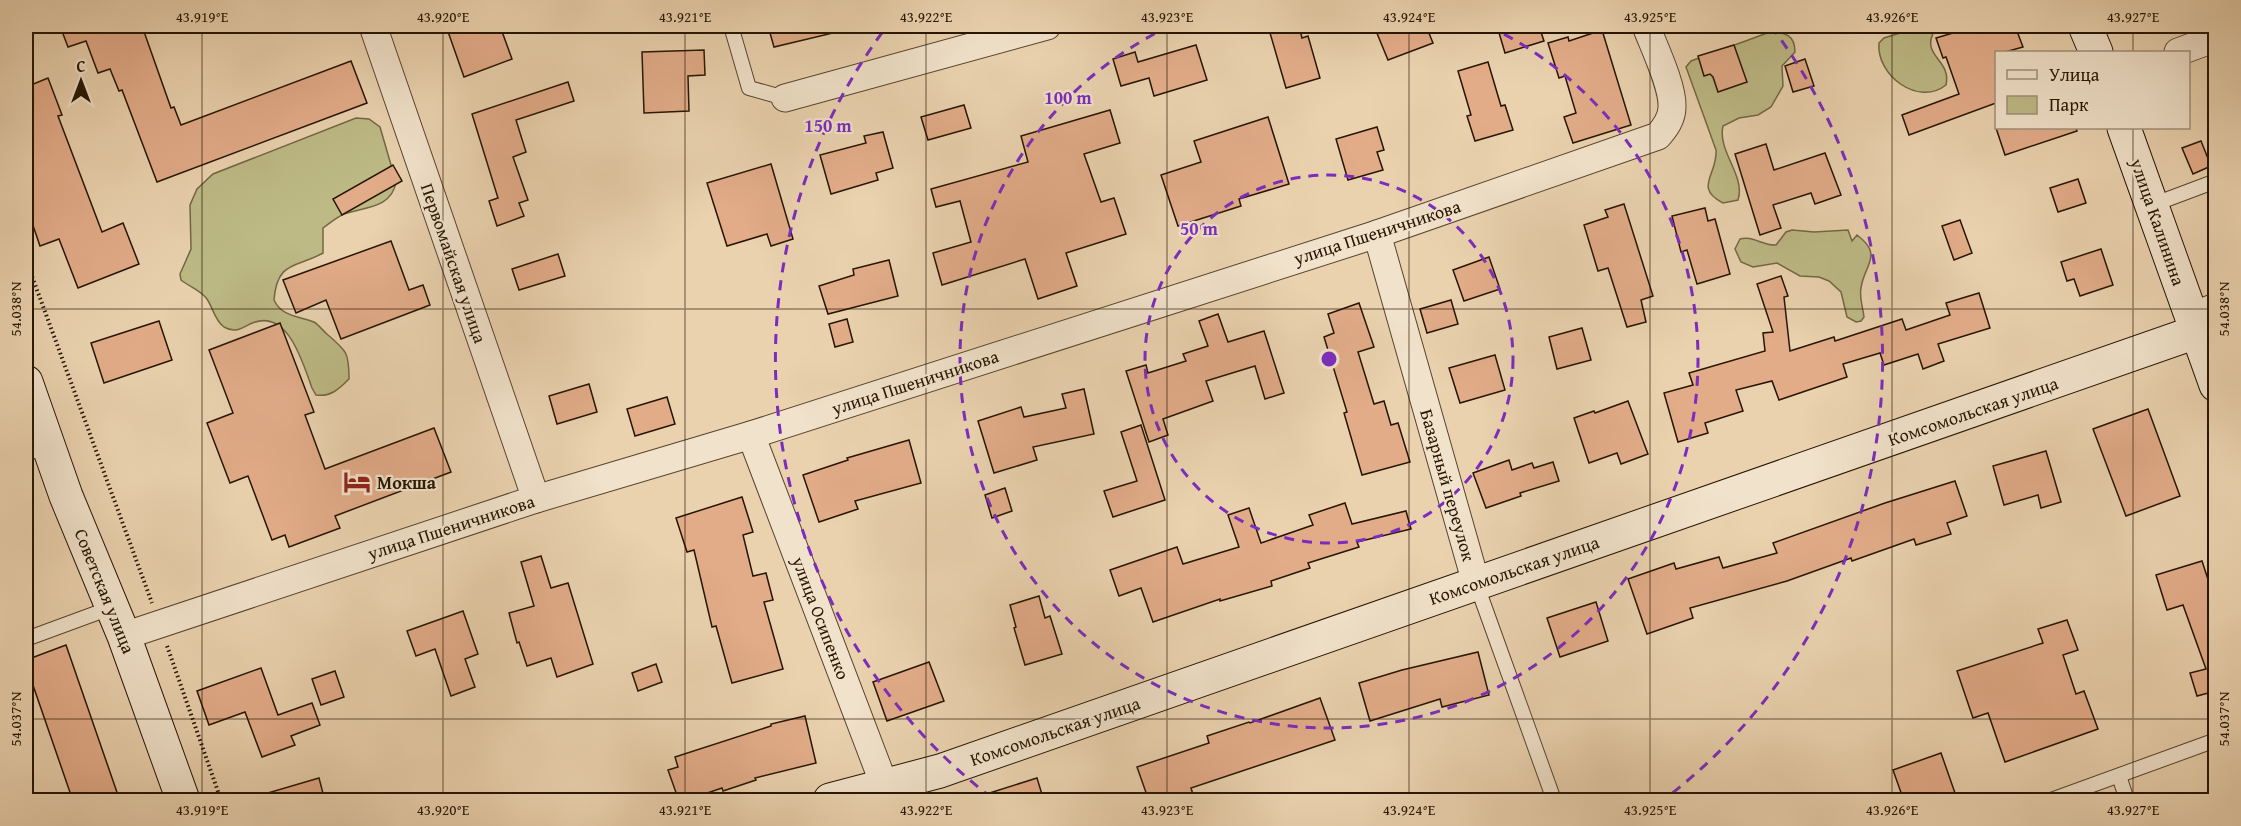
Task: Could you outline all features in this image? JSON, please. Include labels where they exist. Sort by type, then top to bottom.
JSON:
[{"type":"street","name":"Первомайская улица","points":[[373,26],[536,500]]},
{"type":"street","points":[[785,98],[1047,26]]},
{"type":"street","name":"улица Пшеничникова","points":[[118,622],[159,623],[536,500],[751,435],[1377,234],[1658,136],[1668,124],[1672,108],[1670,92],[1646,26]]},
{"type":"street","points":[[2085,26],[2096,51]]},
{"type":"street","points":[[2181,51],[2216,38]]},
{"type":"street","name":"улица Калинина","points":[[2124,129],[2152,205],[2200,314],[2216,385]]},
{"type":"street","name":"Базарный переулок","points":[[1377,234],[1476,583]]},
{"type":"street","name":"Комсомольская улица","points":[[830,801],[887,793],[940,771],[2120,360],[2200,314]]},
{"type":"street","name":"Советская улица","points":[[26,382],[37,450],[66,496],[118,622],[183,801]]},
{"type":"street","name":"улица Осипенко","points":[[751,435],[887,793]]},
{"type":"lane","points":[[731,26],[749,88],[785,98]]},
{"type":"lane","points":[[2152,205],[2216,181]]},
{"type":"lane","name":"Базарный переулок","points":[[1476,583],[1554,801]]},
{"type":"lane","points":[[26,639],[118,622]]},
{"type":"lane","points":[[2051,801],[2216,740]]},
{"type":"lane","points":[[2119,776],[2127,801]]},
{"type":"path","points":[[26,260],[159,623],[221,801]]},
{"type":"green space","points":[[1923,26],[1934,26],[1931,46],[1947,76],[1946,85],[1935,91],[1912,90],[1901,84],[1891,76],[1880,55],[1879,43],[1884,38]]},
{"type":"green space","points":[[1770,32],[1791,38],[1795,52],[1782,66],[1783,86],[1771,107],[1758,115],[1739,118],[1723,126],[1724,145],[1738,182],[1739,191],[1738,200],[1723,203],[1714,197],[1708,186],[1716,159],[1716,150],[1686,67],[1691,61]]},
{"type":"green space","points":[[356,118],[369,119],[380,127],[396,182],[394,190],[378,205],[344,214],[323,228],[323,253],[290,267],[284,272],[279,278],[274,300],[277,306],[286,313],[316,323],[346,353],[349,379],[330,393],[316,395],[298,352],[284,330],[274,323],[263,321],[237,330],[224,327],[216,318],[207,299],[181,280],[180,274],[191,249],[190,205],[197,189],[213,174]]},
{"type":"green space","points":[[1792,230],[1814,232],[1848,230],[1852,241],[1857,235],[1865,242],[1871,254],[1861,288],[1864,317],[1861,321],[1856,322],[1847,317],[1841,292],[1829,281],[1819,277],[1800,276],[1777,263],[1753,267],[1741,262],[1735,249],[1740,239],[1749,238],[1776,245],[1786,232]]},
{"type":"building","points":[[60,26],[142,26],[171,108],[174,107],[181,125],[351,61],[367,103],[157,182],[122,90],[119,91],[110,69],[98,73],[86,41],[68,47]]},
{"type":"building","points":[[446,26],[500,26],[512,59],[464,77]]},
{"type":"building","points":[[768,26],[832,26],[833,33],[774,47]]},
{"type":"building","points":[[1268,26],[1299,26],[1302,38],[1308,36],[1320,78],[1286,88]]},
{"type":"building","points":[[1374,26],[1403,26],[1405,31],[1426,26],[1433,43],[1388,60]]},
{"type":"building","points":[[1497,26],[1539,26],[1544,41],[1505,53]]},
{"type":"building","points":[[1951,26],[2015,26],[2023,47],[2009,51],[1995,51],[1995,103],[1909,135],[1902,115],[1959,94],[1946,57],[1943,58],[1936,38],[1953,33]]},
{"type":"building","points":[[1602,30],[1631,125],[1573,143],[1564,117],[1576,113],[1565,76],[1559,78],[1548,43],[1568,37],[1569,41]]},
{"type":"building","points":[[1196,45],[1207,80],[1154,96],[1149,78],[1121,86],[1113,59],[1135,52],[1138,62]]},
{"type":"building","points":[[1734,45],[1747,82],[1718,92],[1713,77],[1710,74],[1704,76],[1698,56]]},
{"type":"building","points":[[704,50],[705,75],[688,76],[689,111],[644,113],[642,52]]},
{"type":"building","points":[[1805,59],[1814,86],[1793,92],[1785,66]]},
{"type":"building","points":[[1488,62],[1501,106],[1505,105],[1513,130],[1475,141],[1467,116],[1471,115],[1458,71]]},
{"type":"building","points":[[48,78],[62,115],[58,116],[102,232],[123,223],[139,264],[78,288],[59,239],[40,246],[26,205],[26,87]]},
{"type":"building","points":[[568,82],[574,101],[516,120],[526,152],[513,157],[528,200],[519,203],[524,216],[497,226],[489,201],[498,198],[472,114]]},
{"type":"building","points":[[964,105],[971,128],[928,140],[921,117]]},
{"type":"building","points":[[1110,110],[1120,143],[1084,154],[1101,202],[1114,198],[1126,234],[1066,253],[1077,286],[1038,299],[1025,259],[942,285],[933,253],[971,242],[960,201],[936,207],[931,189],[1028,162],[1021,136]]},
{"type":"building","points":[[1268,117],[1289,184],[1239,199],[1241,206],[1178,226],[1161,175],[1201,162],[1194,141]]},
{"type":"building","points":[[1377,127],[1384,150],[1377,152],[1383,170],[1348,180],[1336,139]]},
{"type":"building","points":[[1996,129],[2076,129],[2077,131],[2005,155]]},
{"type":"building","points":[[883,132],[893,168],[876,173],[878,180],[831,194],[820,155],[866,143],[864,136]]},
{"type":"building","points":[[2201,141],[2211,166],[2193,174],[2182,148]]},
{"type":"building","points":[[1766,144],[1774,170],[1825,153],[1841,195],[1815,204],[1811,193],[1773,205],[1781,228],[1760,235],[1735,154]]},
{"type":"building","points":[[771,164],[793,239],[771,246],[767,234],[727,246],[707,183]]},
{"type":"building","points":[[393,165],[402,181],[342,215],[333,199]]},
{"type":"building","points":[[2078,179],[2086,203],[2058,212],[2050,188]]},
{"type":"building","points":[[1624,204],[1653,296],[1641,300],[1646,322],[1627,327],[1608,268],[1598,271],[1584,225],[1608,217],[1605,210]]},
{"type":"building","points":[[1705,208],[1708,221],[1715,219],[1730,274],[1697,284],[1687,250],[1681,252],[1672,216]]},
{"type":"building","points":[[1960,220],[1972,253],[1954,260],[1942,226]]},
{"type":"building","points":[[391,241],[409,290],[423,285],[430,305],[341,339],[326,300],[296,313],[283,280]]},
{"type":"building","points":[[2101,249],[2113,285],[2080,296],[2074,279],[2067,281],[2061,262]]},
{"type":"building","points":[[558,254],[565,276],[519,290],[512,269]]},
{"type":"building","points":[[1489,257],[1500,289],[1464,301],[1453,270]]},
{"type":"building","points":[[889,260],[898,296],[828,314],[819,286],[854,275],[853,269]]},
{"type":"building","points":[[1781,276],[1788,296],[1784,297],[1790,351],[1834,337],[1835,341],[1902,319],[1906,330],[1950,315],[1946,303],[1979,293],[1990,328],[1938,344],[1944,361],[1923,369],[1918,354],[1884,365],[1880,353],[1843,364],[1847,377],[1779,400],[1772,381],[1736,390],[1743,411],[1705,423],[1708,433],[1678,442],[1664,393],[1693,385],[1689,373],[1765,351],[1763,333],[1773,332],[1757,284]]},
{"type":"building","points":[[1451,300],[1458,324],[1427,333],[1420,309]]},
{"type":"building","points":[[1359,303],[1374,347],[1358,352],[1374,404],[1384,401],[1391,425],[1398,423],[1410,462],[1362,475],[1344,413],[1347,412],[1324,337],[1334,333],[1328,314]]},
{"type":"building","points":[[1218,314],[1228,342],[1264,331],[1284,393],[1265,399],[1255,366],[1206,381],[1213,401],[1163,419],[1168,435],[1149,442],[1126,371],[1146,365],[1148,373],[1186,361],[1183,354],[1208,346],[1199,321]]},
{"type":"building","points":[[847,319],[853,342],[835,347],[829,324]]},
{"type":"building","points":[[159,321],[172,360],[104,383],[91,343]]},
{"type":"building","points":[[280,323],[314,412],[305,415],[325,469],[434,428],[451,472],[335,516],[340,528],[289,547],[285,535],[272,540],[248,476],[230,483],[207,423],[233,413],[209,350]]},
{"type":"building","points":[[1582,328],[1591,360],[1557,369],[1549,337]]},
{"type":"building","points":[[1495,355],[1505,390],[1460,403],[1449,368]]},
{"type":"building","points":[[589,384],[597,412],[557,424],[549,396]]},
{"type":"building","points":[[1084,389],[1094,434],[1033,447],[1037,460],[994,473],[978,421],[1021,407],[1024,417],[1066,408],[1062,394]]},
{"type":"building","points":[[667,397],[675,424],[635,436],[627,409]]},
{"type":"building","points":[[1628,401],[1648,454],[1621,464],[1617,453],[1589,463],[1574,418]]},
{"type":"building","points":[[2148,409],[2180,496],[2126,516],[2093,429]]},
{"type":"building","points":[[1141,425],[1165,500],[1113,517],[1104,491],[1137,481],[1121,432]]},
{"type":"building","points":[[909,440],[921,483],[855,501],[858,509],[819,522],[803,475],[848,460],[847,458]]},
{"type":"building","points":[[2046,451],[2061,502],[2041,508],[2038,495],[2004,505],[1993,466]]},
{"type":"building","points":[[1509,460],[1512,470],[1532,463],[1534,468],[1553,462],[1559,481],[1520,493],[1521,496],[1486,508],[1473,473]]},
{"type":"building","points":[[1955,481],[1967,516],[1947,523],[1951,534],[1916,545],[1914,539],[1852,561],[1851,558],[1787,581],[1690,608],[1693,618],[1647,634],[1628,579],[1674,563],[1676,569],[1719,557],[1723,568],[1777,553],[1773,543]]},
{"type":"building","points":[[1005,488],[1012,511],[992,518],[985,495]]},
{"type":"building","points":[[742,497],[753,532],[743,535],[753,576],[766,573],[773,600],[764,602],[783,669],[732,683],[716,626],[712,627],[694,550],[687,552],[676,518]]},
{"type":"building","points":[[1345,503],[1352,524],[1406,511],[1411,529],[1357,542],[1359,547],[1308,563],[1310,568],[1271,581],[1272,586],[1220,601],[1220,599],[1153,622],[1141,588],[1119,596],[1110,570],[1177,547],[1183,564],[1239,547],[1228,515],[1249,508],[1261,543],[1313,525],[1309,515]]},
{"type":"building","points":[[541,556],[551,588],[568,583],[593,664],[557,677],[551,658],[527,666],[519,642],[517,643],[509,613],[534,606],[521,562]]},
{"type":"building","points":[[2202,561],[2216,604],[2216,691],[2197,696],[2190,673],[2206,669],[2183,605],[2167,610],[2156,575]]},
{"type":"building","points":[[1039,596],[1045,618],[1050,616],[1062,654],[1025,665],[1010,605]]},
{"type":"building","points":[[1596,602],[1608,641],[1560,657],[1547,618]]},
{"type":"building","points":[[463,611],[478,654],[465,659],[475,687],[451,696],[435,649],[416,656],[407,631]]},
{"type":"building","points":[[2067,620],[2078,650],[2063,655],[2076,694],[2084,691],[2098,729],[2005,762],[1988,713],[1973,718],[1957,671],[2043,643],[2038,629]]},
{"type":"building","points":[[66,645],[120,801],[73,801],[26,665],[26,660]]},
{"type":"building","points":[[1478,652],[1489,695],[1442,707],[1440,699],[1370,721],[1359,683]]},
{"type":"building","points":[[929,662],[944,701],[887,721],[873,682]]},
{"type":"building","points":[[656,664],[662,682],[638,691],[632,673]]},
{"type":"building","points":[[261,668],[278,715],[312,703],[320,725],[291,736],[295,745],[262,757],[245,712],[209,725],[197,691]]},
{"type":"building","points":[[335,671],[344,697],[321,705],[312,679]]},
{"type":"building","points":[[1320,698],[1335,740],[1191,788],[1195,801],[1149,801],[1137,767],[1209,743],[1207,736]]},
{"type":"building","points":[[805,716],[816,763],[755,778],[756,780],[723,791],[722,788],[679,801],[668,770],[678,767],[675,757],[771,726],[771,724]]},
{"type":"building","points":[[1941,753],[1955,793],[1934,801],[1904,801],[1893,770]]},
{"type":"building","points":[[319,778],[325,801],[262,801],[261,795]]},
{"type":"building","points":[[1037,778],[1044,801],[981,801],[980,796]]},
{"type":"place","name":"Мокша","points":[[357,482]]}]
